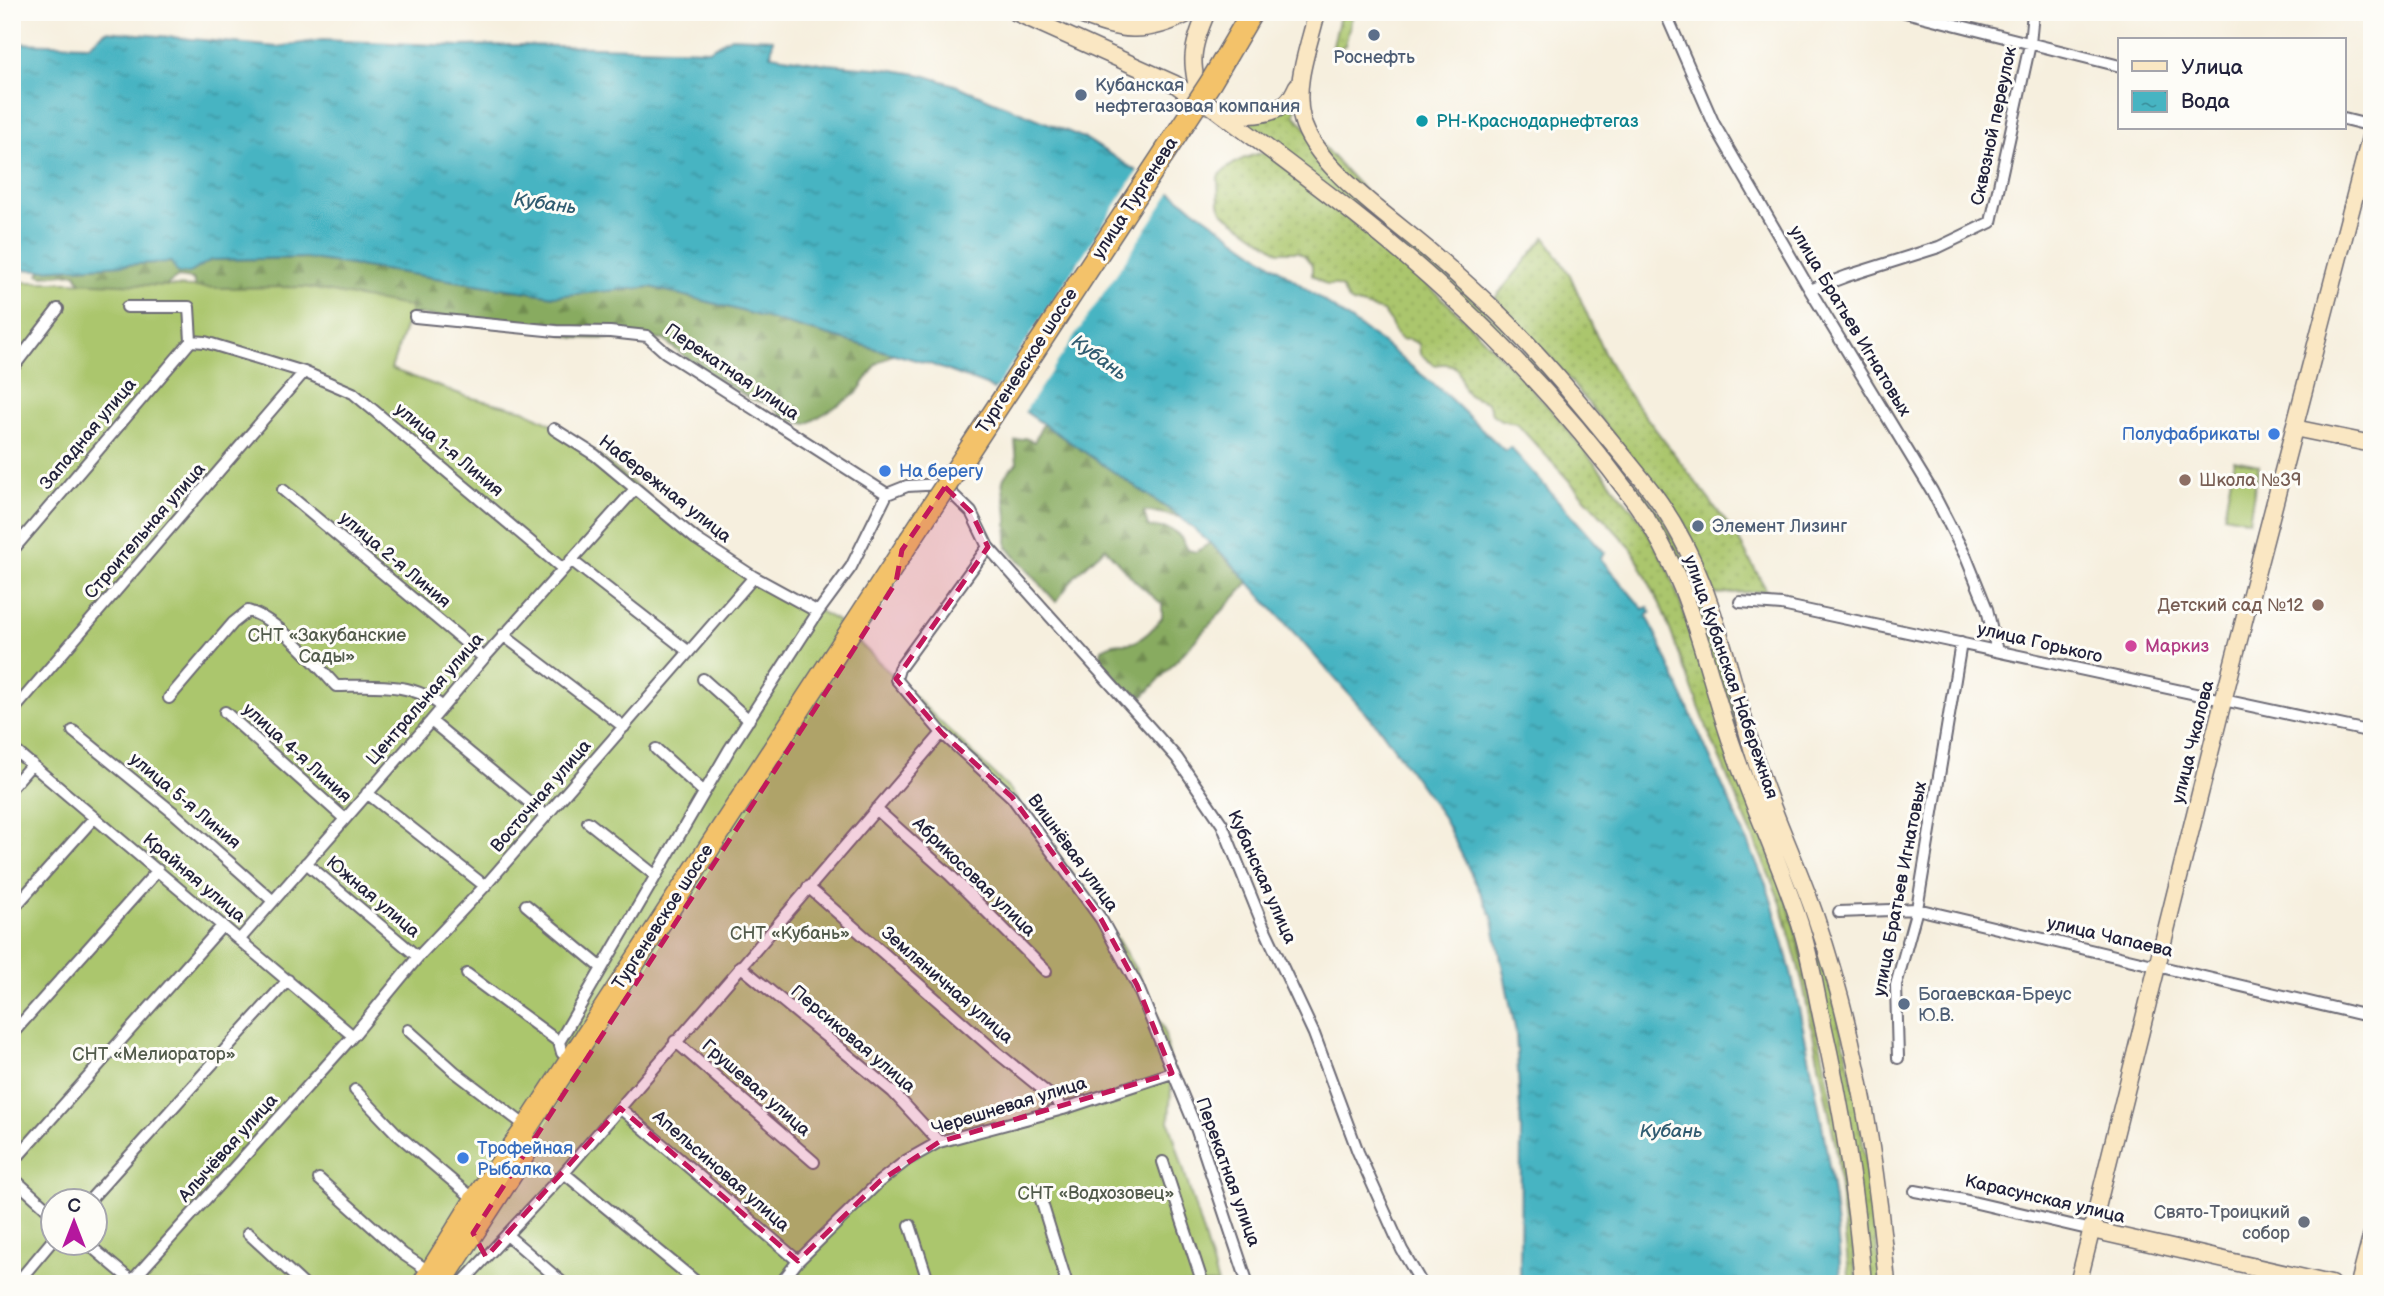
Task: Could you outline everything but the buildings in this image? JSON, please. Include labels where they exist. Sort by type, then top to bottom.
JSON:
[{"type":"highway","name":"улица Тургенева","points":[[1083,276],[1211,82],[1252,12]]},
{"type":"highway","name":"Тургеневское шоссе","points":[[439,1281],[475,1200],[527,1127],[564,1065],[1083,276]]},
{"type":"highway","name":"Тургеневское шоссе","points":[[439,1281],[473,1233],[564,1065]]},
{"type":"main road","name":"улица Кубанская Набережная","points":[[1015,12],[1175,84],[1341,204],[1443,289],[1500,345],[1558,408],[1638,506],[1662,543],[1684,591],[1728,733],[1801,926],[1837,1085],[1854,1188],[1863,1284]]},
{"type":"main road","points":[[1074,12],[1103,25],[1129,29],[1155,27],[1191,12]]},
{"type":"main road","points":[[1208,12],[1193,54],[1194,77],[1207,105],[1237,115],[1255,115],[1269,112],[1288,102],[1297,86]]},
{"type":"main road","name":"улица Кубанская Набережная","points":[[1317,12],[1303,72],[1297,86],[1302,119],[1310,141],[1325,159],[1454,272],[1508,324],[1570,392],[1650,489],[1673,522],[1704,584],[1766,793],[1815,916],[1837,990],[1858,1076],[1879,1208],[1887,1284]]},
{"type":"main road","name":"улица Чкалова","points":[[2078,1284],[2223,701],[2372,128]]},
{"type":"main road","points":[[2294,428],[2372,444]]},
{"type":"main road","name":"Карасунская улица","points":[[2092,1230],[2331,1284]]},
{"type":"main road","points":[[2359,1284],[2372,1234]]},
{"type":"street","name":"улица Братьев Игнатовых","points":[[1665,12],[1714,124],[1933,491],[1966,557],[1987,609],[1997,651]]},
{"type":"street","points":[[1905,12],[2118,66]]},
{"type":"street","name":"Сквозной переулок","points":[[1811,290],[1939,247],[1991,222],[2030,44],[2033,12]]},
{"type":"street","points":[[2346,120],[2372,128]]},
{"type":"street","points":[[127,307],[189,307],[191,341]]},
{"type":"street","points":[[12,369],[58,309]]},
{"type":"street","name":"Перекатная улица","points":[[415,317],[556,331],[647,336],[665,352],[887,494]]},
{"type":"street","name":"улица 1-я Линия","points":[[191,341],[205,342],[304,372],[353,393],[567,564],[689,652]]},
{"type":"street","name":"Западная улица","points":[[12,551],[191,341]]},
{"type":"street","name":"Строительная улица","points":[[12,712],[304,372]]},
{"type":"street","name":"Набережная улица","points":[[554,429],[594,455],[632,492],[695,539],[754,577]]},
{"type":"street","name":"Кубанская улица","points":[[887,494],[907,486],[942,484],[971,512],[988,547],[1177,758],[1222,824],[1262,923],[1314,1034],[1358,1152],[1402,1250],[1422,1284]]},
{"type":"street","name":"улица 2-я Линия","points":[[283,490],[484,657]]},
{"type":"street","name":"Центральная улица","points":[[240,939],[503,635],[632,492]]},
{"type":"street","points":[[467,974],[564,1065],[602,968],[704,792],[818,612],[850,567],[887,494]]},
{"type":"street","name":"Вишнёвая улица","points":[[988,547],[899,669],[896,679],[942,733],[1012,797],[1101,919],[1137,985],[1171,1071]]},
{"type":"street","points":[[754,577],[818,612]]},
{"type":"street","name":"Восточная улица","points":[[353,1036],[418,957],[485,886],[754,577]]},
{"type":"street","name":"улица Горького","points":[[1740,602],[1782,605],[2372,732]]},
{"type":"street","points":[[169,698],[233,623],[248,611],[261,615],[306,654],[336,686],[405,688],[434,699],[442,707]]},
{"type":"street","points":[[503,635],[624,727]]},
{"type":"street","name":"улица Братьев Игнатовых","points":[[1898,1058],[1896,985],[1917,909],[1961,643]]},
{"type":"street","points":[[703,679],[749,720]]},
{"type":"street","name":"улица 4-я Линия","points":[[225,712],[345,819]]},
{"type":"street","points":[[431,721],[546,816]]},
{"type":"street","name":"улица 5-я Линия","points":[[73,730],[175,814],[272,900]]},
{"type":"street","points":[[439,1281],[486,1258],[508,1235],[942,733]]},
{"type":"street","name":"Крайняя улица","points":[[12,748],[353,1036]]},
{"type":"street","points":[[656,749],[704,792]]},
{"type":"street","points":[[12,787],[32,764]]},
{"type":"street","points":[[367,793],[485,886]]},
{"type":"street","name":"Абрикосовая улица","points":[[876,808],[950,875],[1046,971]]},
{"type":"street","points":[[12,909],[94,818]]},
{"type":"street","points":[[588,822],[656,876]]},
{"type":"street","name":"Южная улица","points":[[306,863],[418,957]]},
{"type":"street","points":[[12,1034],[158,870]]},
{"type":"street","name":"Земляничная улица","points":[[808,887],[1063,1109]]},
{"type":"street","points":[[526,905],[602,968]]},
{"type":"street","name":"улица Чапаева","points":[[1839,912],[1917,909],[2372,1017]]},
{"type":"street","points":[[12,1163],[223,925]]},
{"type":"street","name":"Персиковая улица","points":[[740,966],[893,1092],[939,1142]]},
{"type":"street","points":[[101,1188],[288,980]]},
{"type":"street","points":[[408,1030],[455,1072],[527,1127]]},
{"type":"street","name":"Алычёвая улица","points":[[130,1282],[353,1036]]},
{"type":"street","name":"Грушевая улица","points":[[675,1041],[814,1161]]},
{"type":"street","name":"Перекатная улица","points":[[1171,1071],[1196,1128],[1248,1284]]},
{"type":"street","name":"Черешневая улица","points":[[780,1284],[799,1261],[880,1181],[907,1160],[939,1142],[1063,1109],[1171,1071]]},
{"type":"street","points":[[355,1090],[397,1134],[475,1200]]},
{"type":"street","name":"Апельсиновая улица","points":[[620,1108],[799,1261]]},
{"type":"street","points":[[1163,1161],[1203,1284]]},
{"type":"street","points":[[564,1173],[699,1284]]},
{"type":"street","points":[[12,1177],[38,1200]]},
{"type":"street","points":[[319,1179],[403,1254],[439,1281]]},
{"type":"street","points":[[1038,1190],[1067,1284]]},
{"type":"street","name":"Карасунская улица","points":[[1915,1191],[2092,1230]]},
{"type":"street","points":[[910,1225],[929,1284]]},
{"type":"street","points":[[248,1233],[303,1284]]},
{"type":"street","points":[[473,1233],[486,1258]]},
{"type":"street","points":[[508,1235],[564,1284]]},
{"type":"street","points":[[16,1284],[38,1258]]},
{"type":"street","points":[[103,1258],[130,1282]]},
{"type":"street","points":[[439,1281],[486,1258]]},
{"type":"highlighted area","points":[[945,487],[971,512],[988,547],[896,679],[942,733],[1012,797],[1101,919],[1137,985],[1172,1073],[939,1142],[880,1181],[798,1261],[620,1108],[486,1257],[473,1233],[854,649],[896,582],[902,550]]},
{"type":"green space","points":[[1341,12],[1348,12],[1352,17],[1345,45],[1331,53]]},
{"type":"green space","points":[[1295,101],[1295,116],[1417,248],[1496,321],[1557,386],[1662,517],[1695,579],[1831,985],[1858,1106],[1882,1284],[1867,1284],[1844,1098],[1760,809],[1676,555],[1662,531],[1521,361],[1242,121]]},
{"type":"green space","points":[[1266,152],[1407,267],[1457,312],[1507,363],[1554,413],[1640,519],[1669,571],[1794,923],[1843,1148],[1857,1284],[1850,1284],[1836,1147],[1802,980],[1781,903],[1709,733],[1661,606],[1632,549],[1516,423],[1501,420],[1492,414],[1486,402],[1472,397],[1464,390],[1457,369],[1445,364],[1434,365],[1420,354],[1419,344],[1409,339],[1402,340],[1395,333],[1383,311],[1353,303],[1348,300],[1342,288],[1327,285],[1312,275],[1312,265],[1305,256],[1298,252],[1279,252],[1223,213],[1219,204],[1218,177],[1240,160]]},
{"type":"green space","points":[[1545,237],[1570,275],[1604,353],[1624,388],[1736,535],[1767,591],[1714,594],[1683,521],[1555,362],[1495,298]]},
{"type":"green space","points":[[305,258],[554,296],[651,287],[893,354],[877,364],[856,394],[807,424],[785,419],[772,405],[751,399],[726,384],[664,340],[575,338],[545,329],[415,314],[380,324],[198,298],[193,279],[178,277],[148,298],[83,287],[76,273],[39,274],[42,270],[171,262],[188,273],[211,260]]},
{"type":"green space","points":[[12,282],[217,288],[304,287],[412,307],[391,369],[468,397],[524,410],[552,424],[596,453],[697,536],[754,577],[836,620],[1012,792],[1106,921],[1136,970],[1164,1030],[1172,1073],[1169,1121],[1218,1284],[12,1284]]},
{"type":"green space","points":[[1043,424],[1180,517],[1144,512],[1148,527],[1177,533],[1188,550],[1196,552],[1210,543],[1249,582],[1143,697],[1122,685],[1100,659],[1102,649],[1113,644],[1134,642],[1143,637],[1162,618],[1162,604],[1136,582],[1105,548],[1076,575],[1056,602],[1007,547],[1007,517],[1002,483],[1017,463],[1015,441],[1025,438],[1034,442]]},
{"type":"green space","points":[[2234,460],[2259,465],[2249,520],[2224,515]]},
{"type":"water","name":"Кубань","points":[[106,31],[277,47],[322,40],[459,46],[709,50],[731,37],[773,39],[771,55],[923,75],[955,85],[1086,139],[1176,196],[1381,342],[1442,391],[1505,451],[1510,447],[1605,553],[1600,558],[1643,609],[1648,607],[1651,613],[1647,615],[1766,884],[1779,926],[1800,1013],[1825,1141],[1834,1198],[1841,1284],[1520,1284],[1521,1131],[1516,1033],[1492,916],[1443,817],[1381,730],[1228,559],[1180,517],[986,385],[930,364],[651,287],[554,296],[305,258],[211,260],[189,273],[178,274],[171,262],[42,270],[12,269],[12,43],[89,45]]},
{"type":"pier","points":[[1139,169],[1172,190],[1023,414],[993,393]]},
{"type":"place","name":"Роснефть","points":[[1374,35]]},
{"type":"place","name":"Кубанская нефтегазовая компания","points":[[1081,95]]},
{"type":"place","name":"РН-Краснодарнефтегаз","points":[[1422,121]]},
{"type":"place","name":"Полуфабрикаты","points":[[2274,434]]},
{"type":"place","name":"На берегу","points":[[885,471]]},
{"type":"place","name":"Школа №39","points":[[2185,480]]},
{"type":"place","name":"Элемент Лизинг","points":[[1698,526]]},
{"type":"place","name":"Детский сад №12","points":[[2318,605]]},
{"type":"place","name":"Маркиз","points":[[2131,646]]},
{"type":"place","name":"Богаевская-Бреус Ю.В.","points":[[1904,1004]]},
{"type":"place","name":"Трофейная Рыбалка","points":[[463,1158]]},
{"type":"place","name":"Свято-Троицкий собор","points":[[2304,1222]]},
{"type":"park label","name":"СНТ «Закубанские Сады»","points":[[327,645]]},
{"type":"park label","name":"СНТ «Кубань»","points":[[790,933]]},
{"type":"park label","name":"СНТ «Мелиоратор»","points":[[154,1054]]},
{"type":"park label","name":"СНТ «Водхозовец»","points":[[1096,1193]]}]
